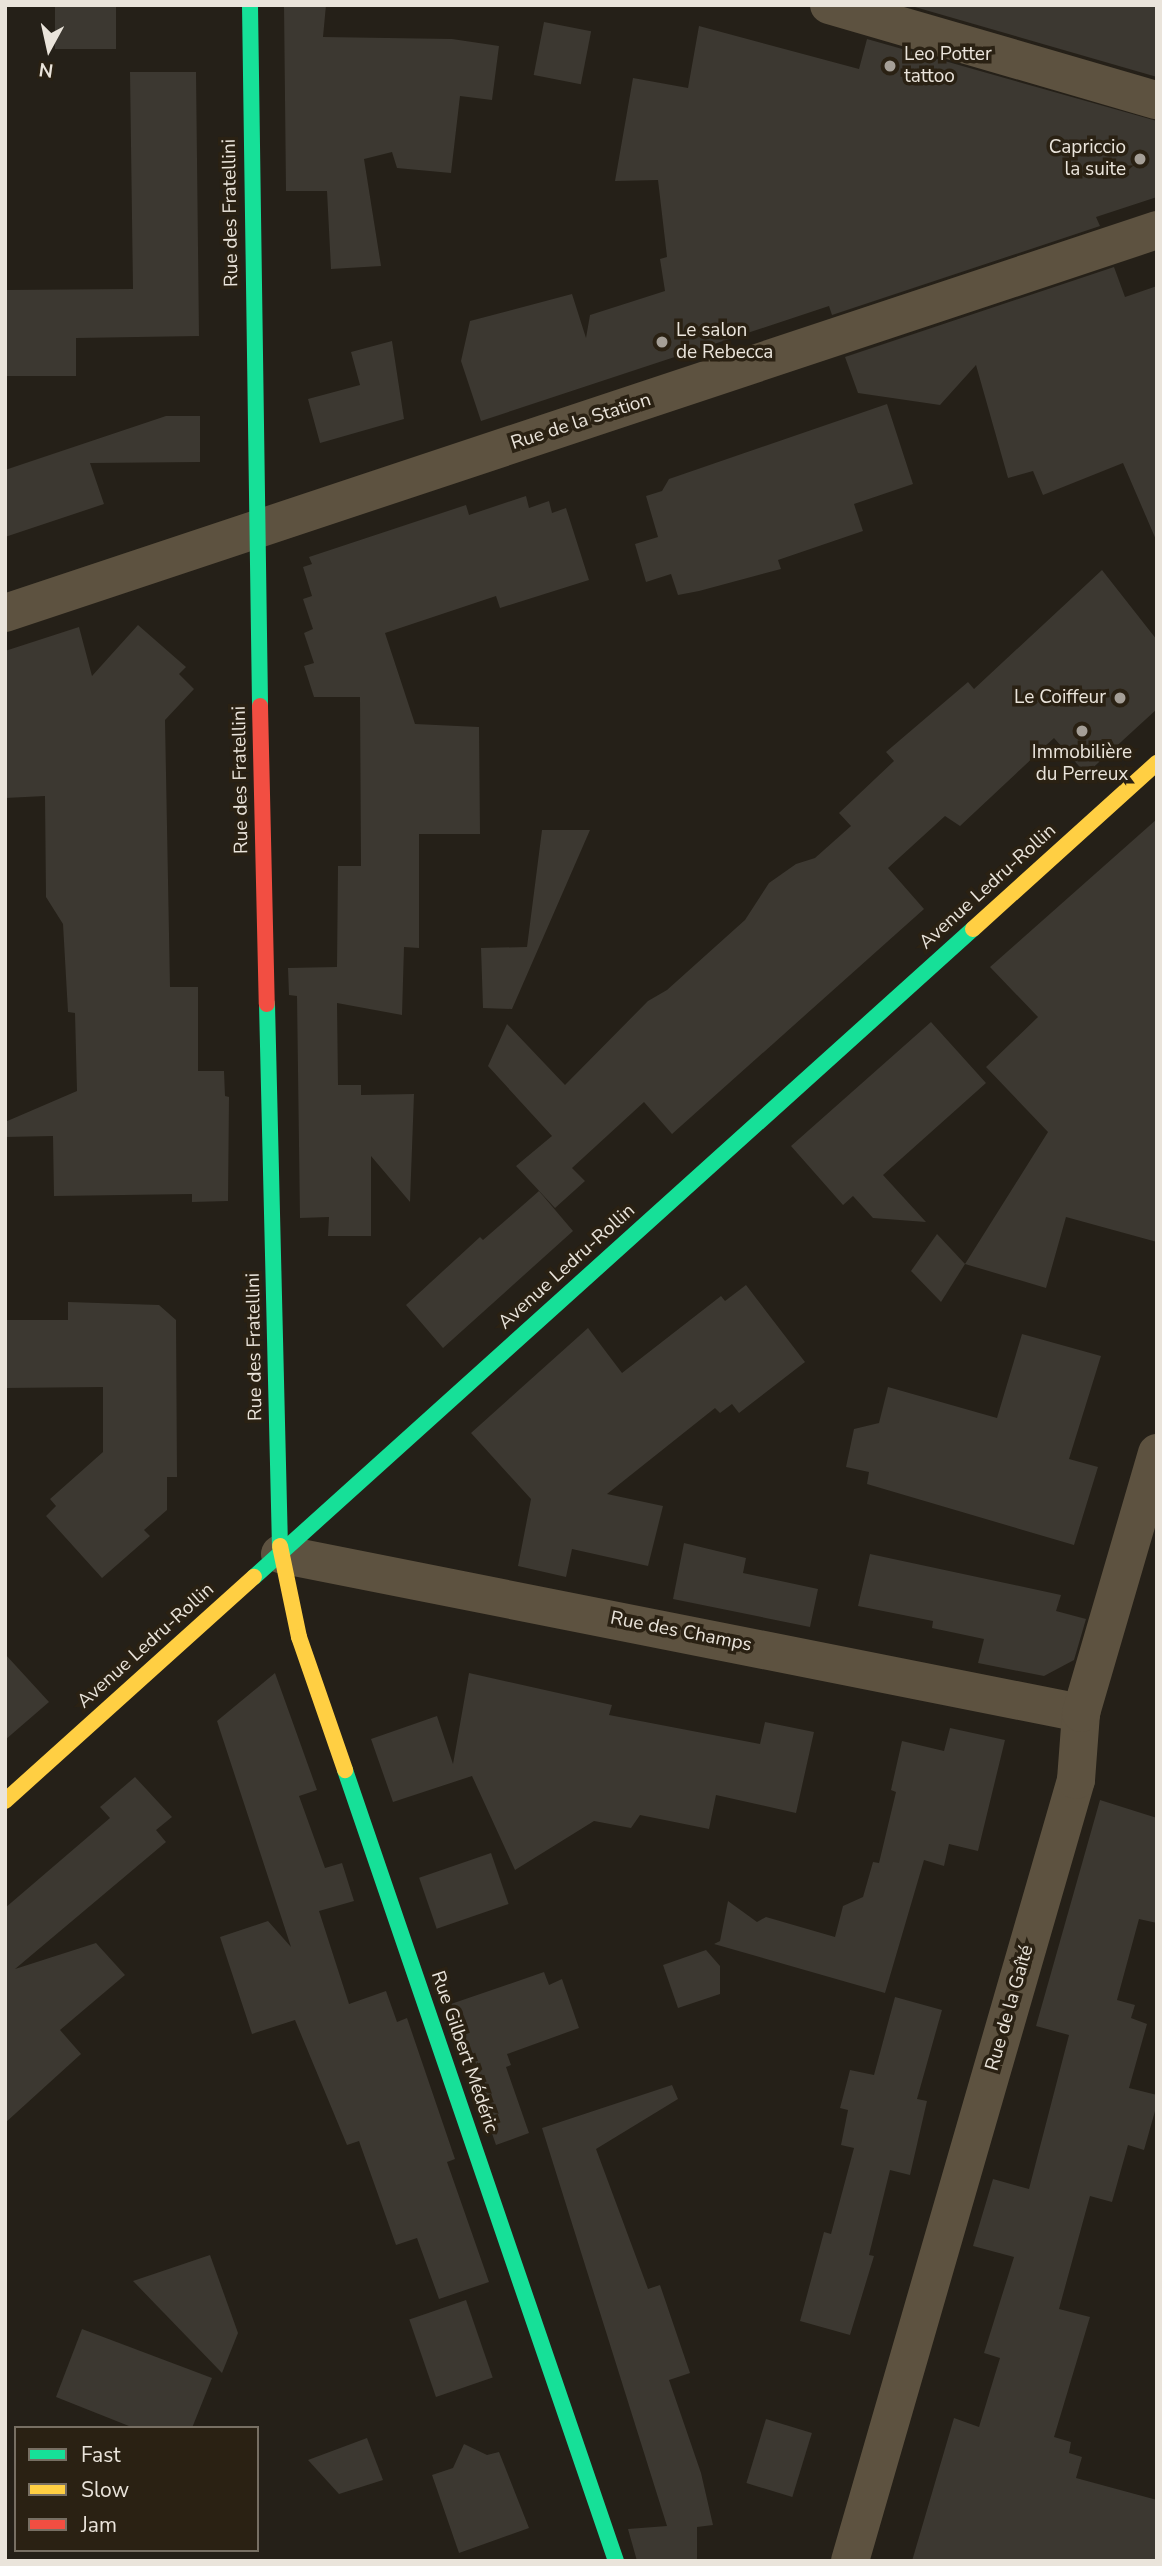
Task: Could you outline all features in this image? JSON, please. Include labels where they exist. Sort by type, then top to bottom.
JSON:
[{"type":"street","name":"Rue des Fratellini","points":[[250,5],[256,530],[280,1554]]},
{"type":"street","points":[[829,5],[1157,100]]},
{"type":"street","name":"Rue de la Station","points":[[5,612],[1157,230]]},
{"type":"street","name":"Avenue Ledru-Rollin","points":[[5,1801],[1157,763]]},
{"type":"street","name":"Rue de la Gaîté","points":[[850,2561],[1076,1780],[1081,1713],[1157,1453]]},
{"type":"street","name":"Rue des Champs","points":[[280,1554],[1081,1713]]},
{"type":"street","name":"Rue Gilbert Médéric","points":[[280,1554],[299,1637],[616,2561]]},
{"type":"building","points":[[55,5],[116,5],[116,49],[55,49]]},
{"type":"building","points":[[284,5],[326,5],[323,37],[452,39],[499,46],[492,100],[460,96],[451,173],[397,168],[392,152],[364,159],[381,266],[331,269],[327,191],[286,191]]},
{"type":"building","points":[[908,5],[1157,5],[1157,77]]},
{"type":"building","points":[[544,22],[591,31],[581,84],[534,75]]},
{"type":"building","points":[[699,26],[859,69],[867,39],[1157,121],[1157,197],[1096,217],[1100,226],[832,315],[829,306],[481,421],[461,361],[470,321],[572,294],[586,338],[590,315],[665,291],[660,259],[667,257],[658,180],[615,181],[633,78],[688,88]]},
{"type":"building","points":[[130,72],[196,72],[199,336],[76,338],[76,376],[5,376],[5,290],[133,289]]},
{"type":"building","points":[[1114,267],[1125,297],[1157,286],[1157,542],[1123,463],[1043,495],[1033,471],[1008,478],[976,365],[940,405],[858,393],[845,357]]},
{"type":"building","points":[[392,341],[404,419],[320,443],[308,399],[360,385],[351,352]]},
{"type":"building","points":[[887,404],[913,484],[854,504],[863,531],[778,560],[781,569],[699,591],[678,595],[671,574],[646,582],[635,544],[658,537],[646,496],[662,491],[669,479]]},
{"type":"building","points":[[166,416],[200,416],[200,462],[90,463],[104,504],[5,537],[5,470]]},
{"type":"building","points":[[526,496],[529,508],[549,501],[552,513],[566,508],[589,580],[500,608],[496,596],[385,633],[415,724],[479,727],[480,834],[419,834],[419,948],[404,947],[402,1015],[337,1003],[338,1085],[361,1085],[361,1095],[414,1094],[410,1202],[371,1156],[371,1236],[328,1236],[329,1217],[300,1218],[297,996],[289,995],[288,968],[337,967],[338,866],[361,866],[360,697],[314,697],[304,666],[314,663],[304,633],[313,629],[303,599],[312,596],[303,567],[312,564],[309,557],[466,505],[469,515]]},
{"type":"building","points":[[1102,570],[1157,640],[1157,709],[1086,774],[1054,738],[960,826],[945,816],[888,868],[924,909],[672,1134],[644,1102],[572,1168],[585,1181],[555,1208],[516,1166],[552,1136],[488,1066],[507,1024],[565,1085],[648,1001],[667,990],[745,920],[769,883],[796,864],[815,858],[851,826],[839,813],[894,761],[886,752],[968,682],[974,689]]},
{"type":"building","points":[[138,625],[186,667],[179,674],[194,689],[165,720],[170,987],[198,987],[198,1071],[224,1071],[225,1096],[229,1097],[228,1201],[192,1202],[192,1194],[54,1196],[53,1136],[5,1137],[5,1122],[77,1091],[75,1013],[68,1012],[63,924],[46,897],[45,796],[5,798],[5,651],[79,627],[92,676]]},
{"type":"building","points":[[1157,819],[1157,1242],[1066,1217],[1046,1288],[965,1264],[1048,1132],[986,1067],[1038,1017],[990,967]]},
{"type":"building","points":[[542,830],[590,830],[512,1009],[483,1008],[481,948],[527,947]]},
{"type":"building","points":[[931,1022],[986,1083],[883,1175],[926,1222],[873,1218],[853,1196],[843,1205],[791,1146]]},
{"type":"building","points":[[539,1191],[573,1231],[443,1348],[406,1305],[480,1237],[483,1240]]},
{"type":"building","points":[[937,1234],[965,1264],[941,1302],[911,1271]]},
{"type":"building","points":[[746,1285],[805,1362],[739,1413],[732,1404],[720,1413],[715,1408],[607,1494],[663,1506],[648,1566],[572,1549],[566,1577],[518,1566],[531,1499],[471,1433],[588,1328],[622,1373],[721,1296],[725,1301]]},
{"type":"building","points":[[68,1302],[159,1305],[176,1320],[177,1477],[167,1477],[167,1510],[144,1530],[150,1536],[102,1578],[46,1516],[56,1506],[50,1499],[103,1452],[103,1387],[5,1388],[5,1320],[68,1320]]},
{"type":"building","points":[[1022,1334],[1101,1356],[1069,1459],[1098,1467],[1074,1545],[867,1484],[869,1472],[846,1467],[854,1429],[879,1423],[888,1387],[997,1418]]},
{"type":"building","points":[[684,1543],[746,1558],[743,1573],[818,1589],[810,1627],[673,1599]]},
{"type":"building","points":[[870,1554],[1061,1595],[1056,1611],[1086,1619],[1074,1660],[1044,1676],[978,1663],[984,1639],[932,1628],[933,1621],[858,1606]]},
{"type":"building","points":[[5,1654],[49,1702],[5,1740]]},
{"type":"building","points":[[275,1673],[317,1790],[299,1796],[325,1868],[342,1863],[354,1901],[319,1911],[349,2004],[386,1991],[397,2022],[407,2018],[455,2159],[447,2162],[489,2282],[439,2299],[417,2238],[396,2245],[359,2141],[347,2145],[295,2020],[252,2034],[220,1937],[268,1921],[291,1947],[217,1721]]},
{"type":"building","points":[[469,1673],[612,1705],[609,1715],[760,1744],[765,1722],[814,1732],[796,1813],[716,1795],[709,1829],[640,1815],[631,1828],[594,1821],[515,1870],[472,1776],[393,1802],[371,1739],[437,1716],[453,1764]]},
{"type":"building","points":[[950,1728],[1005,1740],[978,1851],[949,1844],[944,1866],[924,1860],[885,1993],[714,1944],[720,1941],[728,1901],[757,1922],[766,1917],[835,1937],[843,1906],[863,1897],[873,1862],[879,1863],[896,1792],[891,1790],[902,1741],[944,1751]]},
{"type":"building","points":[[135,1777],[172,1817],[156,1830],[166,1842],[15,1969],[96,1943],[125,1975],[60,2030],[81,2054],[5,2123],[5,1908],[110,1818],[100,1807]]},
{"type":"building","points":[[1100,1800],[1157,1818],[1157,1923],[1139,1919],[1117,2000],[1135,2005],[1131,2018],[1147,2024],[1129,2088],[1157,2095],[1157,2104],[1144,2150],[1128,2145],[1112,2202],[1090,2196],[1059,2309],[1090,2317],[1054,2437],[1071,2442],[1069,2453],[1082,2457],[1076,2478],[1157,2500],[1157,2561],[912,2561],[954,2418],[979,2427],[1000,2358],[984,2353],[1014,2257],[973,2246],[993,2179],[1029,2189],[1069,2035],[1036,2026]]},
{"type":"building","points":[[491,1853],[509,1904],[437,1929],[419,1878]]},
{"type":"building","points":[[706,1950],[720,1966],[720,1994],[678,2008],[663,1965]]},
{"type":"building","points":[[544,1972],[549,1985],[562,1979],[579,2028],[507,2054],[511,2065],[506,2067],[529,2133],[496,2145],[448,2005]]},
{"type":"building","points":[[895,1997],[942,2010],[917,2099],[927,2101],[910,2175],[890,2170],[869,2255],[874,2256],[850,2335],[800,2321],[824,2232],[831,2234],[854,2148],[841,2145],[848,2110],[840,2108],[850,2070],[874,2075]]},
{"type":"building","points":[[672,2085],[678,2099],[596,2149],[648,2289],[660,2285],[690,2373],[669,2380],[701,2473],[713,2525],[697,2527],[697,2561],[637,2561],[628,2529],[667,2526],[542,2128]]},
{"type":"building","points":[[210,2255],[238,2333],[222,2373],[133,2281]]},
{"type":"building","points":[[466,2300],[493,2378],[436,2397],[409,2320]]},
{"type":"building","points":[[82,2329],[212,2378],[193,2426],[129,2426],[56,2397]]},
{"type":"building","points":[[766,2419],[812,2433],[792,2497],[746,2483]]},
{"type":"building","points":[[367,2438],[383,2480],[339,2494],[308,2460]]},
{"type":"building","points":[[464,2444],[487,2455],[499,2452],[529,2528],[459,2553],[432,2475],[453,2468]]},
{"type":"traffic: fast","points":[[250,5],[260,706]]},
{"type":"traffic: fast","points":[[254,1577],[973,929]]},
{"type":"traffic: fast","points":[[267,1004],[280,1546]]},
{"type":"traffic: fast","points":[[345,1770],[616,2561]]},
{"type":"traffic: slow","points":[[973,929],[1157,763]]},
{"type":"traffic: slow","points":[[280,1546],[299,1637],[345,1770]]},
{"type":"traffic: slow","points":[[5,1801],[254,1577]]},
{"type":"traffic: jam","points":[[260,706],[267,1004]]},
{"type":"place","name":"Leo Potter tattoo","points":[[890,66]]},
{"type":"place","name":"Capriccio la suite","points":[[1140,159]]},
{"type":"place","name":"Le salon de Rebecca","points":[[662,342]]},
{"type":"place","name":"Le Coiffeur","points":[[1120,698]]},
{"type":"place","name":"Immobilière du Perreux","points":[[1082,731]]}]
